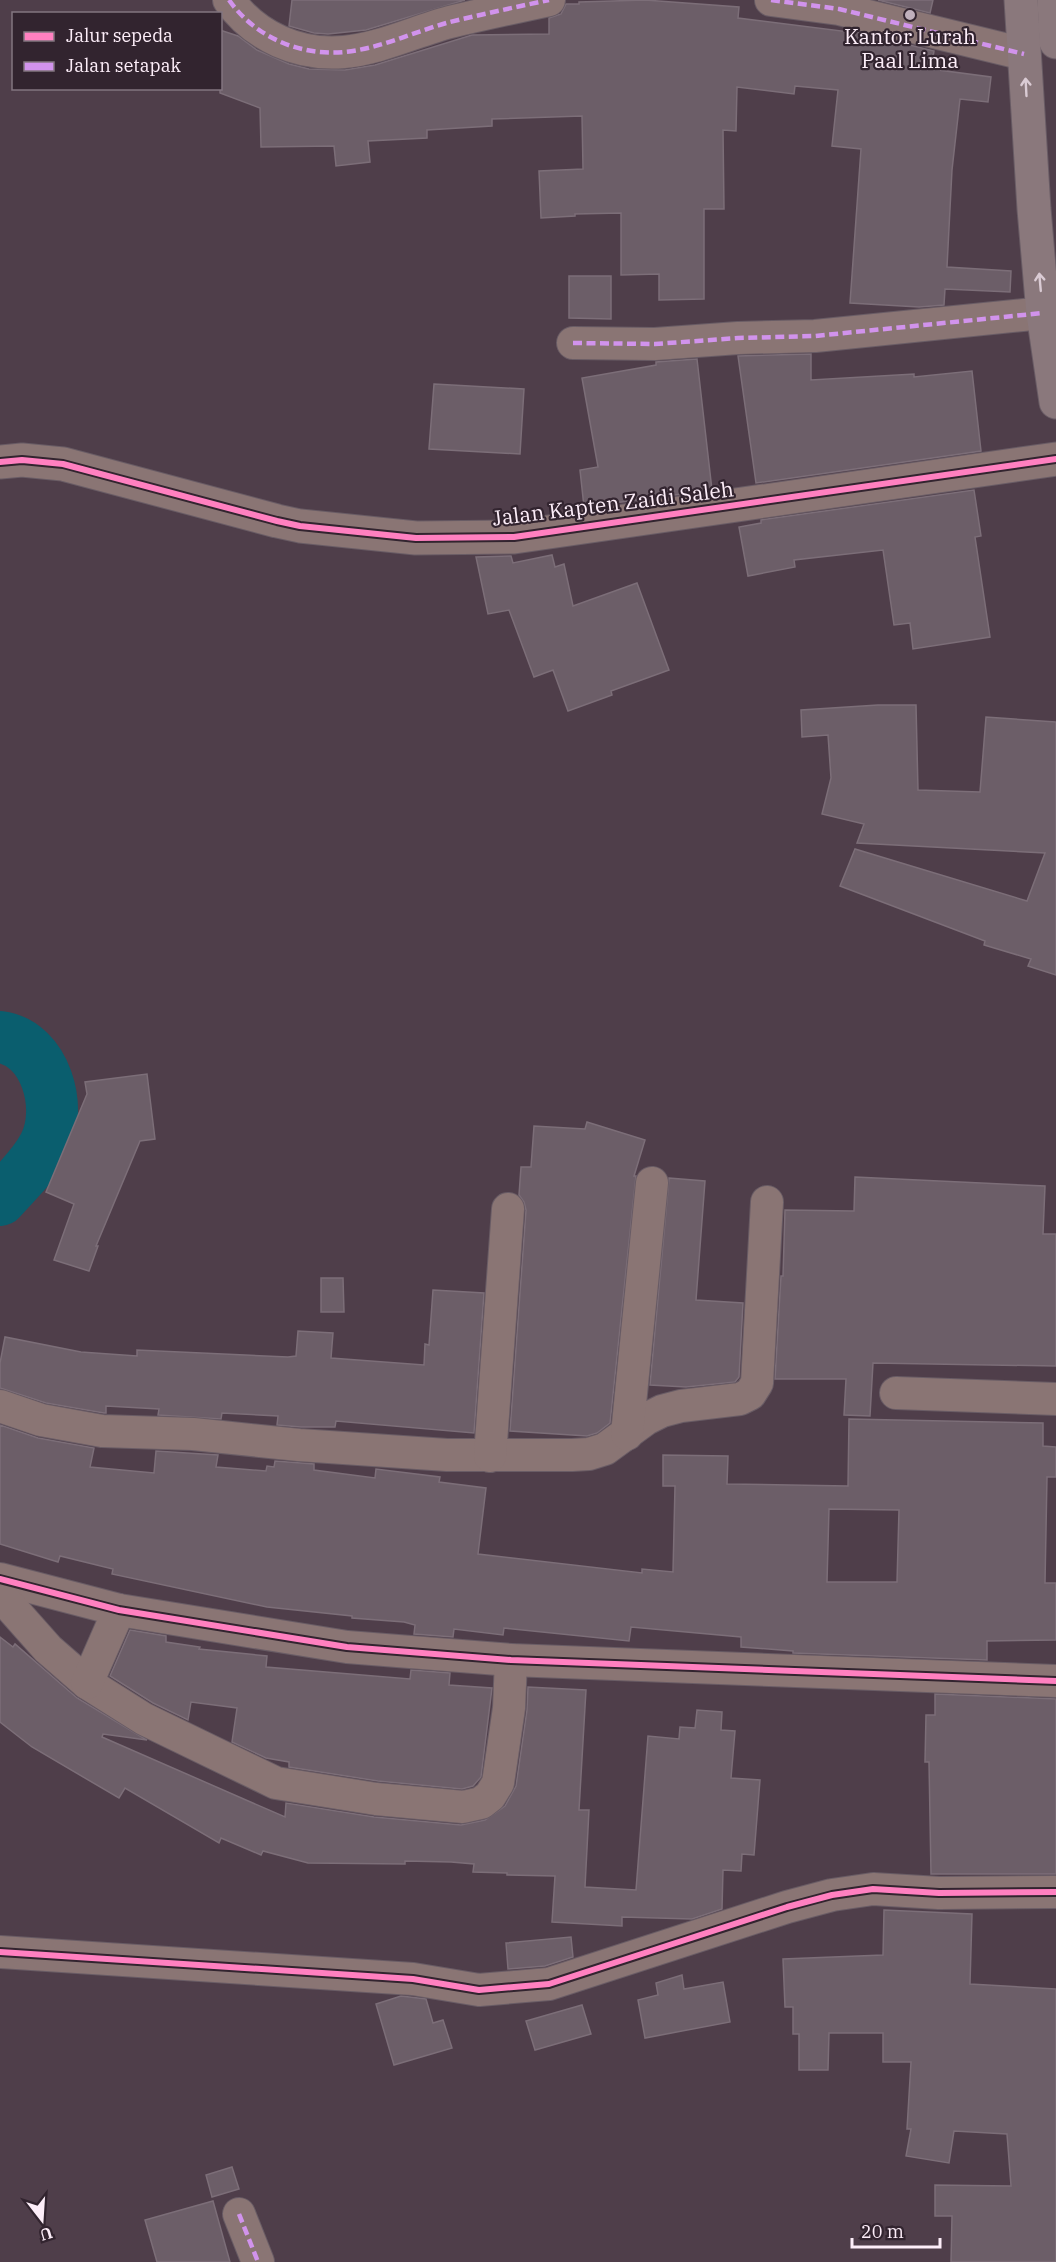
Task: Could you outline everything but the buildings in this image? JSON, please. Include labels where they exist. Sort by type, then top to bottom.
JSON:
[{"type":"highway","points":[[1021,0],[1043,313],[1056,402]]},
{"type":"highway","points":[[1054,0],[1056,42]]},
{"type":"street","points":[[229,0],[241,16],[273,40],[313,52],[346,52],[450,22],[549,0]]},
{"type":"street","points":[[771,0],[839,9],[1024,54]]},
{"type":"street","points":[[573,343],[656,344],[738,338],[815,336],[1043,313]]},
{"type":"street","name":"Jalan Kapten Zaidi Saleh","points":[[0,462],[22,460],[63,464],[300,526],[416,538],[514,537],[1056,459]]},
{"type":"street","points":[[627,1434],[652,1183]]},
{"type":"street","points":[[0,1406],[41,1420],[102,1431],[193,1434],[299,1445],[490,1456],[589,1454],[604,1449],[646,1419],[662,1411],[681,1406],[740,1399],[750,1394],[757,1383],[767,1203]]},
{"type":"street","points":[[490,1456],[508,1209]]},
{"type":"street","points":[[896,1393],[1056,1399]]},
{"type":"street","points":[[0,1579],[119,1610],[347,1647],[511,1660],[1056,1681]]},
{"type":"street","points":[[0,1595],[48,1649],[87,1683],[144,1719],[276,1783],[376,1799],[463,1807],[481,1803],[490,1796],[498,1783],[508,1708],[511,1660]]},
{"type":"street","points":[[87,1683],[119,1610]]},
{"type":"street","points":[[0,1952],[413,1979],[479,1990],[549,1984],[787,1907],[832,1895],[873,1889],[939,1893],[1056,1892]]},
{"type":"street","points":[[239,2214],[258,2262]]},
{"type":"waterway","points":[[0,1037],[16,1042],[29,1051],[39,1064],[47,1080],[52,1114],[50,1131],[40,1153],[0,1200]]},
{"type":"marked path","points":[[229,0],[240,13],[265,34],[295,47],[327,52],[344,52],[384,44],[450,22],[549,0]]},
{"type":"marked path","points":[[771,0],[839,9],[1024,54]]},
{"type":"marked path","points":[[573,343],[655,344],[738,338],[815,336],[1043,313]]},
{"type":"marked path","points":[[239,2214],[258,2262]]},
{"type":"cycle path","points":[[0,462],[22,460],[63,464],[300,526],[416,538],[514,537],[1056,459]]},
{"type":"cycle path","points":[[0,1579],[119,1610],[347,1647],[511,1660],[1056,1681]]},
{"type":"cycle path","points":[[0,1952],[413,1979],[479,1990],[549,1984],[787,1907],[832,1895],[873,1889],[939,1893],[1056,1892]]},
{"type":"place","name":"Kantor Lurah Paal Lima","points":[[910,15]]}]
